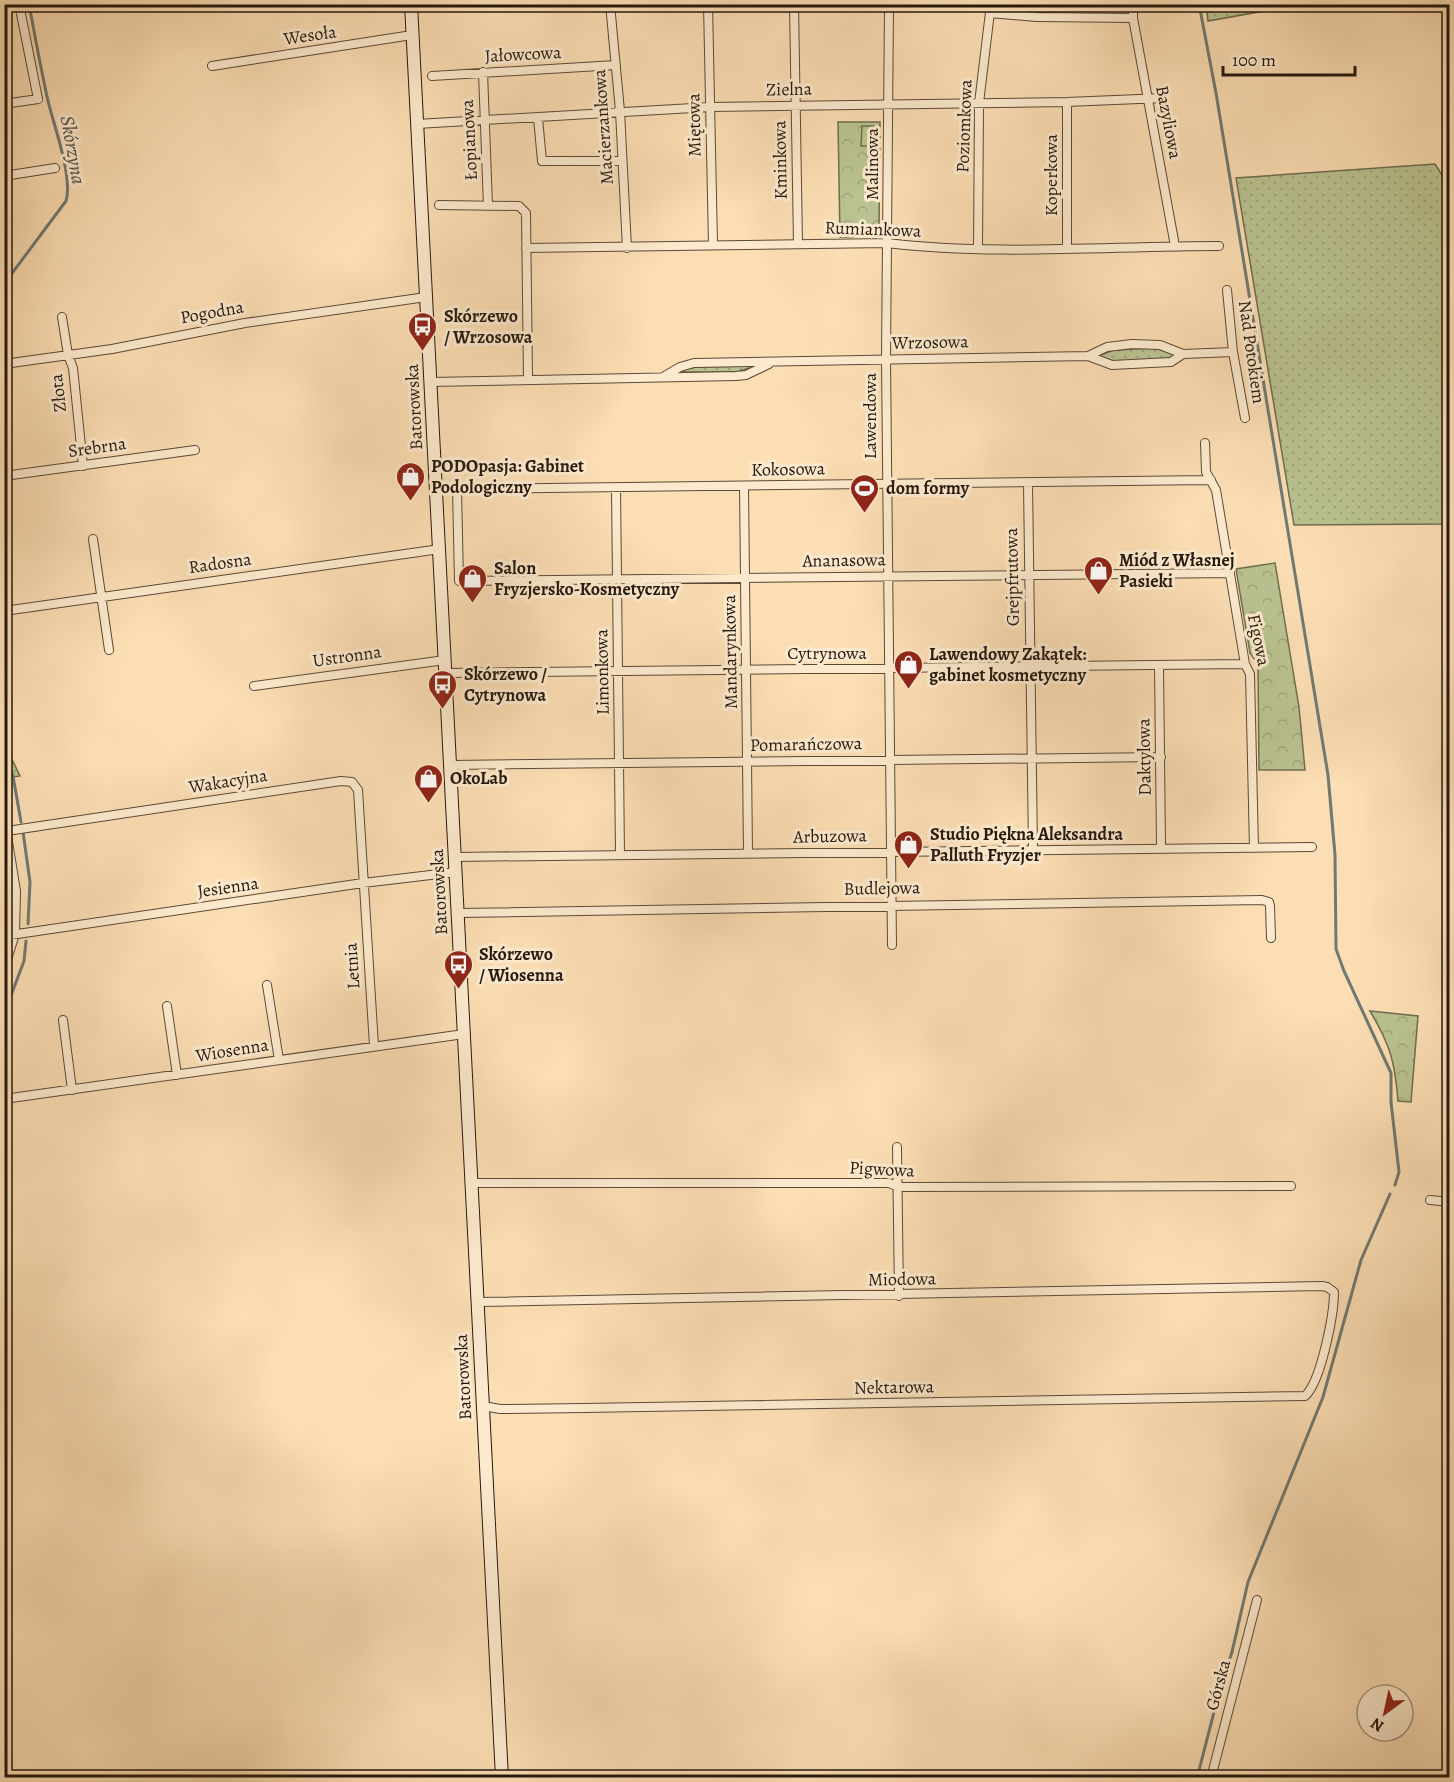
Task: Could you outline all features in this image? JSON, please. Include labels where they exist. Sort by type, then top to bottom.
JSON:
[{"type":"street","points":[[4,104],[38,99],[19,4]]},
{"type":"street","name":"Batorowska","points":[[411,4],[502,1778]]},
{"type":"street","name":"Macierzankowa","points":[[610,4],[620,111],[627,248]]},
{"type":"street","name":"Miętowa","points":[[708,4],[712,245]]},
{"type":"street","name":"Kminkowa","points":[[794,4],[798,244]]},
{"type":"street","name":"Malinowa","points":[[886,359],[889,4]]},
{"type":"street","name":"Bazyliowa","points":[[1133,4],[1133,18],[1175,246]]},
{"type":"street","points":[[990,9],[1037,17],[1133,18]]},
{"type":"street","name":"Poziomkowa","points":[[978,249],[979,103],[990,9]]},
{"type":"street","name":"Wesoła","points":[[212,66],[412,35]]},
{"type":"street","name":"Jałowcowa","points":[[432,76],[616,65]]},
{"type":"street","name":"Łopianowa","points":[[483,72],[488,206]]},
{"type":"street","name":"Zielna","points":[[417,124],[710,107],[1068,102],[1163,98]]},
{"type":"street","name":"Koperkowa","points":[[1067,249],[1068,102]]},
{"type":"street","points":[[538,118],[542,161],[622,160]]},
{"type":"street","points":[[4,176],[55,168]]},
{"type":"street","points":[[439,205],[519,206],[526,213],[528,379]]},
{"type":"street","name":"Rumiankowa","points":[[526,248],[887,243],[930,248],[978,249],[1219,246]]},
{"type":"street","name":"Nad Potokiem","points":[[1227,290],[1233,352],[1245,418]]},
{"type":"street","name":"Pogodna","points":[[4,364],[68,355],[245,323],[426,297]]},
{"type":"street","name":"Złota","points":[[62,317],[68,355],[73,368],[83,465]]},
{"type":"street","name":"Wrzosowa","points":[[1088,356],[1107,347],[1132,344],[1160,345],[1183,354],[1233,352]]},
{"type":"street","name":"Wrzosowa","points":[[663,377],[680,367],[694,363],[1088,356],[1112,365],[1171,362],[1183,354]]},
{"type":"street","name":"Lawendowa","points":[[886,359],[892,945]]},
{"type":"street","name":"Wrzosowa","points":[[430,382],[746,375],[773,363]]},
{"type":"street","name":"Figowa","points":[[1205,443],[1206,472],[1216,490],[1245,664],[1250,674],[1254,848]]},
{"type":"street","name":"Srebrna","points":[[4,476],[195,450]]},
{"type":"street","name":"Kokosowa","points":[[459,581],[456,489],[1211,480]]},
{"type":"street","name":"Grejpfrutowa","points":[[1028,483],[1033,850]]},
{"type":"street","name":"Mandarynkowa","points":[[744,486],[748,854]]},
{"type":"street","name":"Limonkowa","points":[[616,488],[620,855]]},
{"type":"street","points":[[93,539],[109,650]]},
{"type":"street","name":"Radosna","points":[[4,611],[440,549]]},
{"type":"street","name":"Ananasowa","points":[[459,581],[1230,573]]},
{"type":"street","name":"Cytrynowa","points":[[446,667],[618,671],[1245,664]]},
{"type":"street","name":"Daktylowa","points":[[1159,665],[1161,848]]},
{"type":"street","name":"Ustronna","points":[[254,686],[446,667]]},
{"type":"street","name":"Pomarańczowa","points":[[451,765],[1161,757]]},
{"type":"street","name":"Wakacyjna","points":[[7,831],[341,781],[351,782],[358,790],[363,883]]},
{"type":"street","points":[[4,817],[16,891],[15,934],[4,969]]},
{"type":"street","name":"Arbuzowa","points":[[455,857],[1312,847]]},
{"type":"street","name":"Jesienna","points":[[4,936],[363,883],[456,872]]},
{"type":"street","name":"Letnia","points":[[363,883],[374,1046]]},
{"type":"street","name":"Budlejowa","points":[[459,913],[891,904],[1262,900],[1269,902],[1270,906],[1271,938]]},
{"type":"street","points":[[267,985],[279,1060]]},
{"type":"street","points":[[167,1006],[177,1075]]},
{"type":"street","points":[[63,1020],[72,1090]]},
{"type":"street","name":"Wiosenna","points":[[4,1099],[464,1034]]},
{"type":"street","points":[[897,1146],[899,1296]]},
{"type":"street","name":"Pigwowa","points":[[472,1183],[889,1183],[898,1187],[1291,1186]]},
{"type":"street","points":[[1430,1200],[1449,1202]]},
{"type":"street","name":"Miodowa","points":[[478,1302],[1327,1287],[1334,1292],[1329,1333],[1314,1384],[1305,1396]]},
{"type":"street","name":"Nektarowa","points":[[483,1406],[584,1408],[1305,1396]]},
{"type":"street","name":"Górska","points":[[1210,1778],[1257,1600]]},
{"type":"green space","points":[[1206,4],[1298,4],[1298,5],[1208,21]]},
{"type":"green space","points":[[838,122],[880,122],[879,232],[876,236],[858,234],[854,237],[840,237]]},
{"type":"green space","points":[[862,126],[875,126],[875,146],[861,146]]},
{"type":"green space","points":[[1435,164],[1450,188],[1449,524],[1294,525],[1236,178]]},
{"type":"green space","points":[[1155,348],[1175,354],[1176,358],[1115,362],[1098,356],[1114,350]]},
{"type":"green space","points":[[749,366],[737,372],[679,372],[693,367]]},
{"type":"green space","points":[[1275,563],[1299,707],[1305,770],[1259,770],[1258,664],[1250,653],[1236,569]]},
{"type":"green space","points":[[4,745],[20,776],[8,778],[5,771]]},
{"type":"green space","points":[[1370,1011],[1418,1016],[1411,1102],[1398,1101],[1390,1054]]},
{"type":"waterway","name":"Skórzyna","points":[[4,284],[66,201],[67,191],[65,165],[48,101],[29,4]]},
{"type":"waterway","points":[[1199,4],[1216,93],[1328,775],[1335,855],[1336,949],[1391,1073],[1391,1102],[1399,1172],[1395,1185]]},
{"type":"waterway","name":"Skórzyna","points":[[4,757],[13,776],[21,822]]},
{"type":"waterway","name":"Skórzyna","points":[[23,832],[30,882],[28,924]]},
{"type":"waterway","name":"Skórzyna","points":[[4,1014],[24,961],[26,941]]},
{"type":"waterway","points":[[1197,1778],[1232,1652],[1248,1582],[1323,1397],[1361,1260],[1390,1194]]},
{"type":"place","name":"Skórzewo / Wrzosowa","points":[[423,352]]},
{"type":"place","name":"PODOpasja: Gabinet Podologiczny","points":[[410,502]]},
{"type":"place","name":"dom formy","points":[[865,514]]},
{"type":"place","name":"Miód z Własnej Pasieki","points":[[1098,596]]},
{"type":"place","name":"Salon Fryzjersko-Kosmetyczny","points":[[473,604]]},
{"type":"place","name":"Lawendowy Zakątek: gabinet kosmetyczny","points":[[908,690]]},
{"type":"place","name":"Skórzewo / Cytrynowa","points":[[443,710]]},
{"type":"place","name":"OkoLab","points":[[429,804]]},
{"type":"place","name":"Studio Piękna Aleksandra Palluth Fryzjer","points":[[909,870]]},
{"type":"place","name":"Skórzewo / Wiosenna","points":[[458,990]]}]
